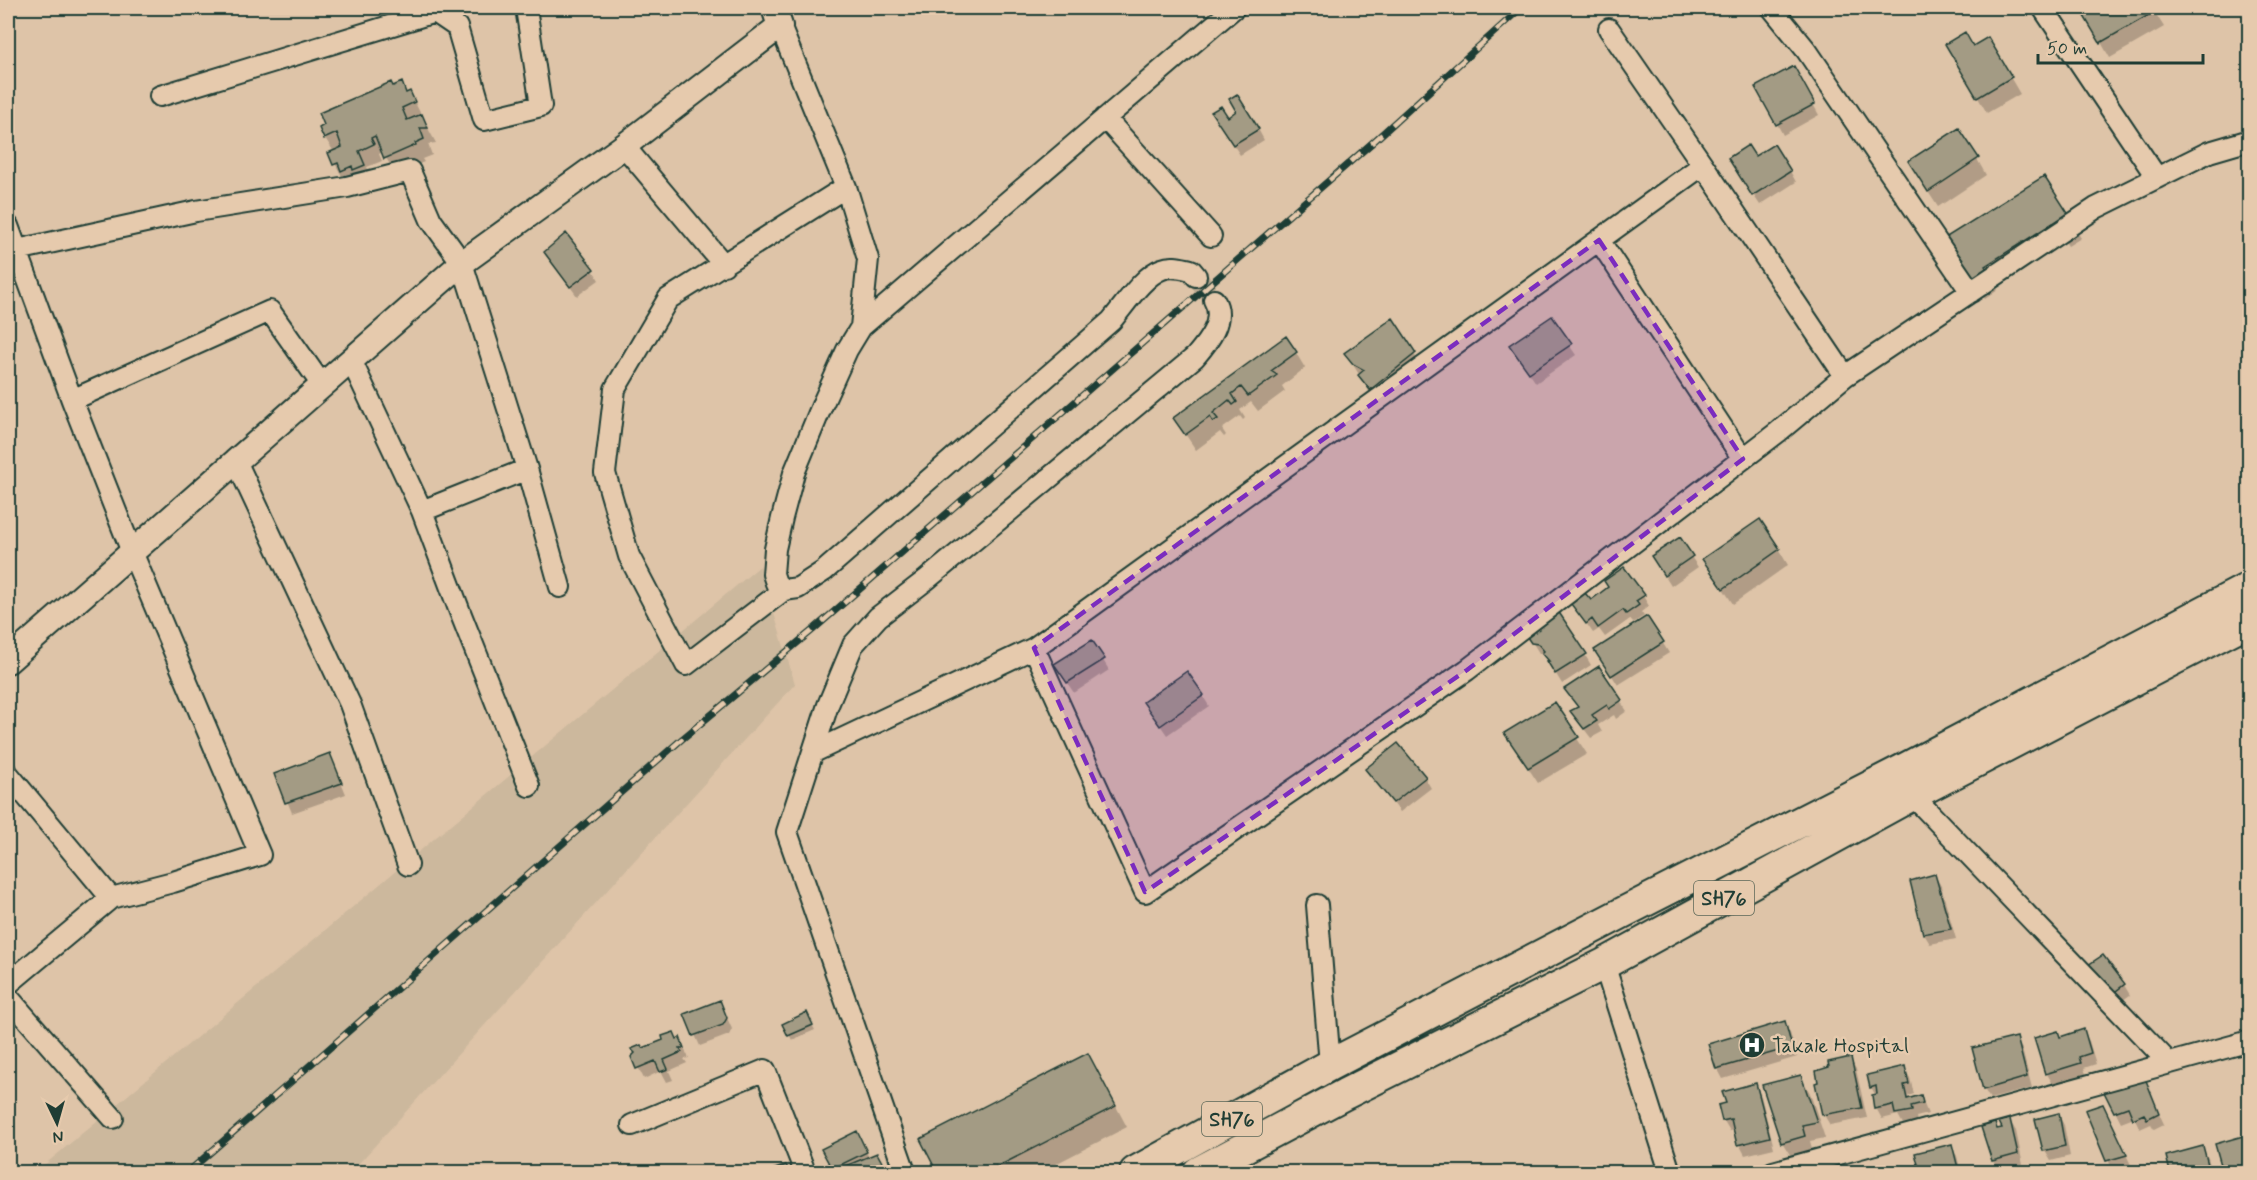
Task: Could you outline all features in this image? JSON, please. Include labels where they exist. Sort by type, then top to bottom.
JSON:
[{"type":"main road","name":"SH76","points":[[1135,1173],[1330,1065],[1613,917],[1902,770],[2250,587]]},
{"type":"main road","name":"SH76","points":[[1198,1173],[1345,1094],[1604,964],[1911,795],[2250,620]]},
{"type":"street","points":[[160,96],[435,12],[458,27],[484,120],[541,106],[526,8]]},
{"type":"street","points":[[784,590],[776,583],[773,574],[775,549],[794,473],[847,350],[861,327],[1234,8]]},
{"type":"street","points":[[1772,8],[1807,51],[1971,292]]},
{"type":"street","points":[[2043,8],[2157,178]]},
{"type":"street","points":[[8,661],[462,263],[624,146],[777,17],[846,187],[868,259],[861,327]]},
{"type":"street","points":[[1609,29],[1845,376]]},
{"type":"street","points":[[1105,118],[1212,236]]},
{"type":"street","points":[[1034,648],[1145,892],[1467,670],[1743,459],[1845,376],[2096,208],[2209,152],[2250,140]]},
{"type":"street","points":[[624,146],[723,265]]},
{"type":"street","points":[[814,752],[1034,648],[1703,165]]},
{"type":"street","points":[[12,250],[196,211],[346,187],[410,171],[431,220],[462,263],[527,469],[560,587]]},
{"type":"street","points":[[846,187],[668,299],[615,390],[605,473],[629,556],[686,665],[784,590],[798,588],[824,571],[1111,321],[1140,286],[1160,269],[1173,266],[1191,270],[1196,276]]},
{"type":"street","points":[[8,226],[12,250],[132,552],[260,855],[173,882],[111,898],[8,984]]},
{"type":"street","points":[[1599,240],[1743,459]]},
{"type":"street","points":[[905,1173],[786,832],[828,705],[853,645],[878,617],[935,573],[1195,357],[1210,339],[1218,318],[1214,300]]},
{"type":"street","points":[[72,400],[270,311],[322,386]]},
{"type":"street","points":[[351,360],[422,511],[530,786]]},
{"type":"street","points":[[236,461],[350,704],[408,865]]},
{"type":"street","points":[[422,511],[527,469]]},
{"type":"street","points":[[8,774],[111,898]]},
{"type":"street","points":[[1911,795],[2169,1063]]},
{"type":"street","points":[[1317,905],[1330,1065]]},
{"type":"street","points":[[1604,964],[1670,1173]]},
{"type":"street","points":[[8,997],[113,1118]]},
{"type":"street","points":[[1773,1173],[2250,1041]]},
{"type":"street","points":[[632,1125],[765,1070],[805,1173]]},
{"type":"highlighted area","points":[[1599,240],[1743,459],[1467,670],[1145,892],[1034,648]]},
{"type":"shaded area","points":[[760,566],[795,684],[351,1172],[36,1172]]},
{"type":"building","points":[[2086,8],[2154,8],[2156,11],[2100,43],[2081,11]]},
{"type":"building","points":[[1965,32],[1973,46],[1988,37],[2012,77],[1977,98],[1945,44]]},
{"type":"building","points":[[1794,66],[1815,104],[1776,125],[1755,87]]},
{"type":"building","points":[[391,82],[393,86],[402,82],[406,93],[410,91],[415,102],[402,108],[407,120],[422,114],[428,128],[420,128],[424,139],[384,159],[375,136],[371,138],[374,144],[359,151],[365,165],[353,170],[352,166],[341,171],[338,163],[333,165],[328,153],[342,147],[337,133],[324,139],[319,128],[324,125],[319,113]]},
{"type":"building","points":[[1237,94],[1259,129],[1233,145],[1211,112],[1221,106],[1228,117],[1236,111],[1229,99]]},
{"type":"building","points":[[1959,128],[1979,158],[1928,192],[1908,161]]},
{"type":"building","points":[[1774,144],[1791,171],[1752,196],[1728,158],[1748,145],[1755,156]]},
{"type":"building","points":[[2044,176],[2073,221],[2058,231],[2053,223],[1985,266],[1990,274],[1975,284],[1945,238]]},
{"type":"building","points":[[566,233],[594,269],[570,287],[544,252]]},
{"type":"building","points":[[1552,316],[1572,344],[1529,373],[1509,345]]},
{"type":"building","points":[[1393,318],[1416,353],[1370,390],[1358,375],[1364,370],[1353,364],[1344,353]]},
{"type":"building","points":[[1286,336],[1297,352],[1271,371],[1277,375],[1248,396],[1241,387],[1232,394],[1237,402],[1233,405],[1229,400],[1213,413],[1218,419],[1213,422],[1210,417],[1185,435],[1173,418]]},
{"type":"building","points":[[1760,519],[1780,549],[1723,589],[1702,559]]},
{"type":"building","points":[[1680,537],[1693,556],[1664,576],[1651,556]]},
{"type":"building","points":[[1624,567],[1645,595],[1636,601],[1639,605],[1626,614],[1623,610],[1598,628],[1592,619],[1586,624],[1571,604],[1585,593],[1591,600],[1608,587],[1604,581]]},
{"type":"building","points":[[1558,611],[1587,654],[1555,674],[1542,653],[1544,651],[1538,644],[1531,643],[1527,637],[1529,627]]},
{"type":"building","points":[[1647,616],[1664,642],[1611,676],[1594,650]]},
{"type":"building","points":[[1092,640],[1105,659],[1067,683],[1054,664]]},
{"type":"building","points":[[1599,666],[1622,700],[1609,709],[1607,705],[1592,715],[1597,721],[1584,729],[1570,711],[1578,707],[1564,689]]},
{"type":"building","points":[[1187,671],[1204,695],[1160,726],[1143,702]]},
{"type":"building","points":[[1555,702],[1579,737],[1528,768],[1504,733]]},
{"type":"building","points":[[1398,743],[1426,777],[1393,803],[1365,769]]},
{"type":"building","points":[[330,753],[342,783],[285,803],[274,774]]},
{"type":"building","points":[[1935,874],[1951,929],[1923,934],[1910,881]]},
{"type":"building","points":[[2103,955],[2125,984],[2108,997],[2085,967]]},
{"type":"building","points":[[720,1000],[727,1018],[723,1025],[693,1036],[684,1014]]},
{"type":"building","points":[[807,1012],[813,1025],[788,1036],[782,1024]]},
{"type":"building","points":[[1785,1021],[1792,1047],[1716,1069],[1708,1044]]},
{"type":"building","points":[[2084,1029],[2091,1053],[2079,1057],[2081,1063],[2045,1074],[2034,1038],[2058,1031],[2060,1037]]},
{"type":"building","points":[[674,1032],[677,1039],[680,1037],[684,1048],[679,1048],[682,1052],[664,1060],[668,1069],[660,1072],[655,1061],[636,1069],[631,1057],[635,1053],[631,1049],[641,1045],[643,1048],[663,1040],[662,1036]]},
{"type":"building","points":[[2017,1037],[2027,1077],[1983,1090],[1972,1048]]},
{"type":"building","points":[[1088,1053],[1116,1106],[987,1172],[937,1172],[920,1139]]},
{"type":"building","points":[[1851,1057],[1862,1108],[1822,1115],[1815,1083],[1818,1082],[1816,1071],[1829,1067],[1828,1062]]},
{"type":"building","points":[[1905,1066],[1909,1084],[1904,1085],[1907,1099],[1921,1095],[1923,1103],[1911,1106],[1912,1111],[1895,1114],[1893,1105],[1874,1109],[1872,1095],[1877,1094],[1876,1086],[1870,1088],[1867,1075]]},
{"type":"building","points":[[1801,1075],[1817,1122],[1802,1125],[1805,1136],[1781,1143],[1762,1085]]},
{"type":"building","points":[[2145,1078],[2159,1113],[2147,1119],[2144,1114],[2133,1119],[2128,1107],[2114,1112],[2104,1092]]},
{"type":"building","points":[[1756,1083],[1770,1137],[1737,1145],[1731,1119],[1722,1121],[1718,1105],[1726,1103],[1722,1092]]},
{"type":"building","points":[[2103,1104],[2127,1155],[2106,1161],[2085,1110]]},
{"type":"building","points":[[2059,1113],[2065,1146],[2043,1151],[2035,1119]]},
{"type":"building","points":[[2010,1119],[2018,1154],[1992,1161],[1981,1127],[1995,1123],[1997,1129],[2002,1128],[1999,1122]]},
{"type":"building","points":[[857,1131],[867,1152],[832,1169],[821,1149]]},
{"type":"building","points":[[2250,1134],[2250,1171],[2223,1172],[2215,1144]]},
{"type":"building","points":[[1952,1144],[1959,1172],[1920,1172],[1915,1153]]},
{"type":"building","points":[[2203,1146],[2210,1172],[2170,1172],[2166,1156]]},
{"type":"building","points":[[877,1153],[885,1168],[877,1172],[831,1172]]},
{"type":"building","points":[[786,1165],[790,1172],[767,1172]]},
{"type":"tunnel","points":[[1196,276],[1214,300]]},
{"type":"railway","points":[[188,1172],[682,739],[814,629],[1372,143],[1521,8]]},
{"type":"place","name":"Takale Hospital","points":[[1752,1045]]}]
